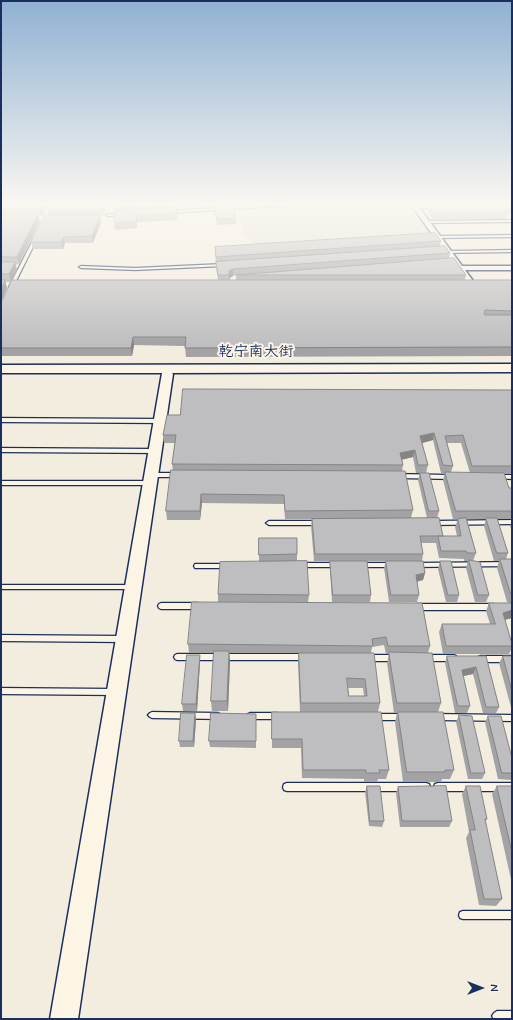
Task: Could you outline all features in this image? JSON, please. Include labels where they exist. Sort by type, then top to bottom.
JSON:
[{"type":"main road","name":"乾宁南大街","points":[[1,369],[512,368]]},
{"type":"main road","name":"乾宁南大街","points":[[1,374],[512,374]]},
{"type":"main road","points":[[64,1019],[166,374]]},
{"type":"street","points":[[448,251],[454,264],[471,285]]},
{"type":"street","points":[[454,264],[512,268]]},
{"type":"street","points":[[1,285],[14,287]]},
{"type":"lane","points":[[14,287],[21,267],[29,251]]},
{"type":"lane","points":[[439,251],[512,251]]},
{"type":"lane","points":[[81,268],[148,269],[227,265]]},
{"type":"lane","points":[[14,267],[21,267]]},
{"type":"lane","points":[[1,420],[159,421]]},
{"type":"lane","points":[[1,450],[154,451]]},
{"type":"lane","points":[[1,483],[150,479],[182,475]]},
{"type":"lane","points":[[394,476],[457,477]]},
{"type":"lane","points":[[488,477],[512,477]]},
{"type":"lane","points":[[426,523],[512,522]]},
{"type":"lane","points":[[269,523],[324,523]]},
{"type":"lane","points":[[410,565],[512,564]]},
{"type":"lane","points":[[292,565],[347,565]]},
{"type":"lane","points":[[355,565],[402,565]]},
{"type":"lane","points":[[197,566],[237,566]]},
{"type":"lane","points":[[1,587],[133,587]]},
{"type":"lane","points":[[161,606],[209,606]]},
{"type":"lane","points":[[408,607],[504,608]]},
{"type":"lane","points":[[1,638],[125,639]]},
{"type":"lane","points":[[177,657],[312,658]]},
{"type":"lane","points":[[360,658],[400,658]]},
{"type":"lane","points":[[416,658],[464,658]]},
{"type":"lane","points":[[472,658],[512,659]]},
{"type":"lane","points":[[1,691],[116,692]]},
{"type":"lane","points":[[152,715],[222,716]]},
{"type":"lane","points":[[246,716],[285,716]]},
{"type":"lane","points":[[363,717],[410,717]]},
{"type":"lane","points":[[426,717],[512,718]]},
{"type":"lane","points":[[287,787],[512,787]]},
{"type":"lane","points":[[463,915],[512,915]]},
{"type":"lane","points":[[497,1016],[512,1016]]},
{"type":"building","points":[[1,251],[20,251],[17,257],[1,257]]},
{"type":"building","points":[[215,251],[306,251],[216,257]]},
{"type":"building","points":[[379,251],[448,251],[450,253],[233,269],[229,271],[229,275],[218,275],[216,262]]},
{"type":"building","points":[[454,258],[466,275],[236,275]]},
{"type":"building","points":[[1,262],[15,262],[9,274],[1,274]]},
{"type":"building","points":[[1,280],[5,280],[1,289]]},
{"type":"building","points":[[12,280],[512,280],[512,311],[485,310],[484,314],[512,315],[512,347],[185,348],[186,337],[133,337],[131,348],[1,348],[1,302]]},
{"type":"building","points":[[183,389],[512,390],[512,466],[472,466],[463,435],[445,436],[453,466],[443,465],[434,433],[420,436],[428,465],[418,465],[415,450],[400,453],[403,465],[172,464],[176,435],[163,435],[167,415],[180,415]]},
{"type":"building","points":[[171,470],[405,471],[413,510],[285,511],[284,495],[201,494],[200,511],[166,511]]},
{"type":"building","points":[[445,472],[504,473],[509,488],[512,488],[512,511],[456,511]]},
{"type":"building","points":[[420,473],[429,473],[439,511],[429,511]]},
{"type":"building","points":[[439,518],[443,536],[420,536],[423,554],[315,554],[312,519]]},
{"type":"building","points":[[466,518],[476,553],[467,553],[466,551],[441,551],[438,536],[461,536],[458,519]]},
{"type":"building","points":[[486,518],[497,518],[508,553],[497,553]]},
{"type":"building","points":[[259,538],[297,538],[297,554],[259,555]]},
{"type":"building","points":[[500,559],[511,559],[512,561],[512,594],[511,594]]},
{"type":"building","points":[[469,560],[480,562],[489,595],[478,595]]},
{"type":"building","points":[[307,561],[309,595],[218,594],[220,562]]},
{"type":"building","points":[[330,561],[367,561],[371,595],[333,595]]},
{"type":"building","points":[[386,561],[423,561],[425,573],[416,575],[419,595],[391,595]]},
{"type":"building","points":[[440,561],[451,561],[459,595],[448,595]]},
{"type":"building","points":[[192,602],[422,603],[430,646],[388,646],[386,637],[372,639],[373,646],[188,644]]},
{"type":"building","points":[[489,603],[512,603],[512,610],[503,613],[512,646],[446,646],[442,624],[495,624]]},
{"type":"building","points":[[214,651],[229,651],[227,701],[211,701]]},
{"type":"building","points":[[389,652],[432,653],[441,703],[397,703]]},
{"type":"building","points":[[299,653],[374,653],[380,703],[301,703]],"holes":[[[347,678],[365,679],[367,696],[349,696]]]},
{"type":"building","points":[[187,655],[200,655],[196,704],[182,704]]},
{"type":"building","points":[[447,656],[486,656],[499,707],[486,707],[476,667],[462,670],[470,706],[458,706]]},
{"type":"building","points":[[503,656],[512,656],[512,691]]},
{"type":"building","points":[[272,712],[381,712],[389,770],[379,770],[380,773],[366,773],[366,770],[303,770],[302,739],[272,739]]},
{"type":"building","points":[[398,712],[443,712],[454,770],[445,770],[445,772],[407,772]]},
{"type":"building","points":[[181,713],[195,713],[193,741],[179,741]]},
{"type":"building","points":[[211,713],[256,714],[256,741],[209,741]]},
{"type":"building","points":[[459,715],[472,716],[485,773],[471,773]]},
{"type":"building","points":[[488,716],[501,716],[512,758],[512,773],[502,773]]},
{"type":"building","points":[[367,786],[380,786],[384,821],[370,821]]},
{"type":"building","points":[[446,786],[452,821],[402,821],[398,787]]},
{"type":"building","points":[[466,786],[480,786],[487,819],[485,819],[502,899],[484,899],[470,830],[475,830]]},
{"type":"building","points":[[497,786],[511,786],[512,788],[512,852]]}]
